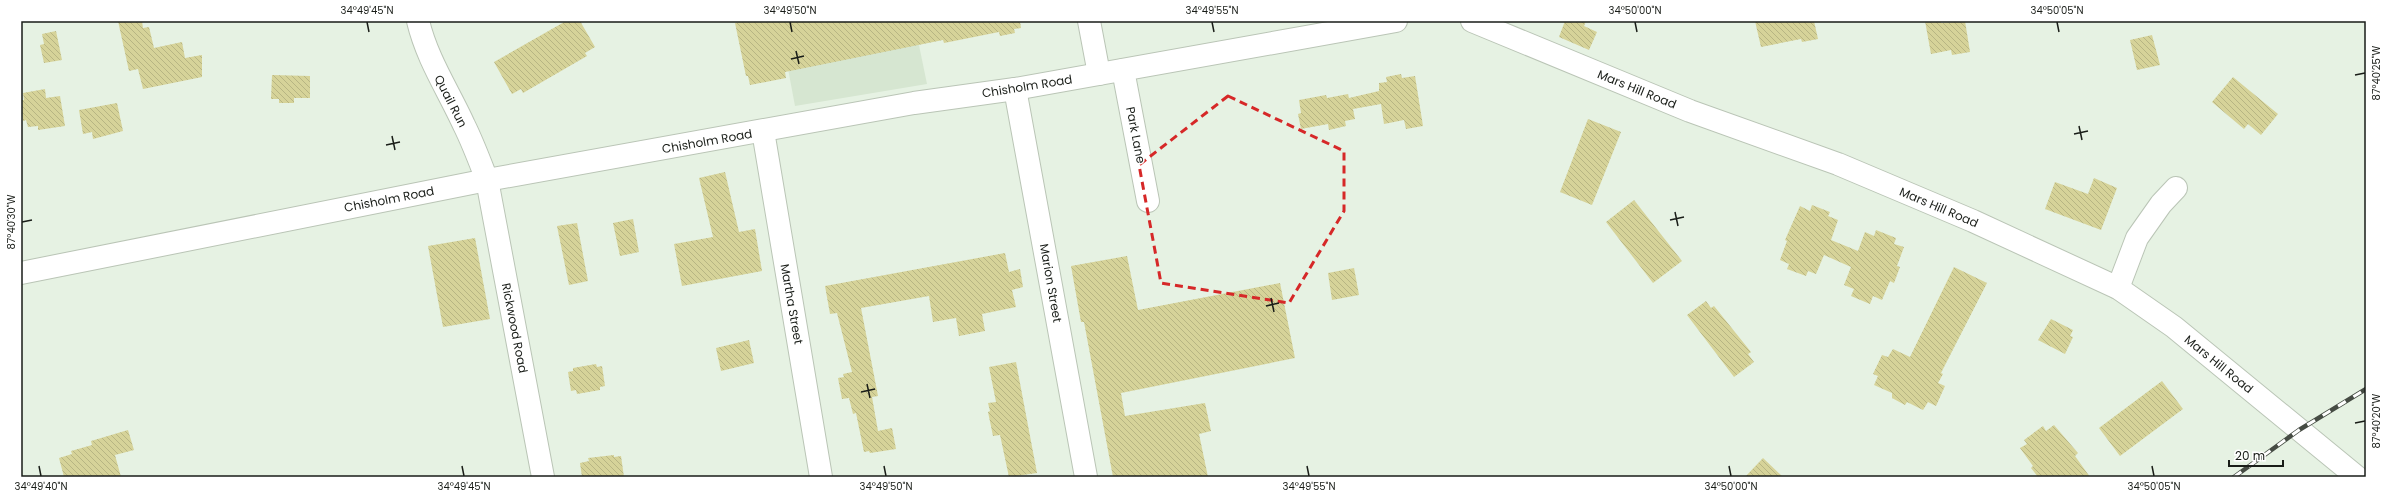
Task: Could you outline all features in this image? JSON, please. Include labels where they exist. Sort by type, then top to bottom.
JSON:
[{"type":"street","name":"Quail Run","points":[[418,21],[422,37],[439,78],[464,124],[487,180]]},
{"type":"street","points":[[1089,21],[1099,74]]},
{"type":"street","name":"Chisholm Road","points":[[21,273],[487,180],[914,103],[1015,89],[1396,21]]},
{"type":"street","name":"Mars Hill Road","points":[[1472,21],[1690,111],[1838,164],[1973,221],[2118,288],[2174,327],[2357,477]]},
{"type":"street","name":"Park Lane","points":[[1124,70],[1148,200]]},
{"type":"street","name":"Marion Street","points":[[1015,89],[1086,477]]},
{"type":"street","name":"Martha Street","points":[[763,131],[821,477]]},
{"type":"street","name":"Rickwood Road","points":[[487,180],[543,477]]},
{"type":"street","points":[[2118,288],[2137,238],[2161,204],[2176,188]]},
{"type":"highlighted area","points":[[1228,96],[1344,151],[1344,211],[1289,303],[1161,283],[1139,165]]},
{"type":"shaded area","points":[[779,21],[914,21],[927,84],[795,106]]},
{"type":"building","points":[[118,21],[142,21],[143,28],[149,27],[154,48],[182,42],[185,58],[202,55],[202,77],[143,89],[138,69],[129,71]]},
{"type":"building","points":[[566,21],[580,21],[595,47],[585,53],[587,56],[523,93],[521,89],[512,94],[494,62]]},
{"type":"building","points":[[743,21],[1020,21],[1021,28],[1014,29],[1015,33],[1000,36],[999,32],[944,43],[943,40],[785,72],[786,78],[750,85],[748,76],[746,76],[735,23]]},
{"type":"building","points":[[1565,21],[1586,21],[1584,26],[1597,32],[1589,50],[1559,37]]},
{"type":"building","points":[[1755,21],[1814,21],[1818,39],[1802,42],[1801,39],[1761,47]]},
{"type":"building","points":[[1925,21],[1941,21],[1941,23],[1965,21],[1970,52],[1952,55],[1951,50],[1931,54]]},
{"type":"building","points":[[56,31],[62,60],[44,63],[40,45],[44,44],[42,34]]},
{"type":"building","points":[[2152,35],[2160,65],[2137,70],[2130,40]]},
{"type":"building","points":[[1401,74],[1402,78],[1415,76],[1423,126],[1406,129],[1404,120],[1384,124],[1381,104],[1353,109],[1355,119],[1345,121],[1346,126],[1329,130],[1328,124],[1301,129],[1298,114],[1301,113],[1299,100],[1326,95],[1327,98],[1348,94],[1349,98],[1379,91],[1379,83],[1387,82],[1386,77]]},
{"type":"building","points":[[272,75],[310,76],[310,98],[294,98],[294,103],[279,103],[279,99],[271,99]]},
{"type":"building","points":[[2233,77],[2278,114],[2261,135],[2248,124],[2244,129],[2212,102]]},
{"type":"building","points":[[45,89],[46,98],[60,96],[65,126],[38,130],[38,126],[28,127],[26,120],[23,121],[21,100],[24,100],[23,93]]},
{"type":"building","points":[[117,103],[123,131],[93,139],[92,132],[83,134],[79,110]]},
{"type":"building","points":[[1588,119],[1621,132],[1592,205],[1560,192]]},
{"type":"building","points":[[725,172],[739,232],[755,229],[762,271],[682,286],[674,244],[713,237],[699,178]]},
{"type":"building","points":[[2094,178],[2117,188],[2101,230],[2045,209],[2055,182],[2088,194]]},
{"type":"building","points":[[1634,200],[1682,261],[1653,283],[1606,222]]},
{"type":"building","points":[[1812,205],[1830,212],[1828,216],[1838,220],[1831,240],[1858,251],[1865,232],[1874,236],[1876,230],[1896,238],[1894,244],[1904,247],[1897,266],[1900,267],[1894,283],[1890,281],[1882,300],[1873,296],[1870,304],[1851,296],[1854,289],[1844,285],[1851,267],[1824,255],[1816,274],[1808,271],[1806,276],[1787,269],[1789,264],[1780,260],[1787,241],[1785,240],[1800,206],[1810,211]]},
{"type":"building","points":[[633,219],[639,252],[620,256],[613,223]]},
{"type":"building","points":[[577,223],[588,281],[569,285],[557,226]]},
{"type":"building","points":[[475,238],[490,319],[443,327],[428,246]]},
{"type":"building","points":[[1005,253],[1009,272],[1020,269],[1023,287],[1012,290],[1016,307],[982,314],[985,331],[959,336],[956,318],[933,322],[929,296],[861,308],[878,396],[872,397],[878,431],[892,428],[896,449],[870,453],[869,451],[864,452],[856,413],[853,414],[849,398],[842,399],[838,378],[844,377],[843,374],[852,372],[837,313],[830,314],[825,286]]},
{"type":"building","points":[[1127,256],[1138,310],[1280,283],[1295,358],[1121,393],[1125,416],[1205,403],[1211,431],[1199,434],[1208,477],[1113,477],[1084,322],[1081,322],[1071,266]]},
{"type":"building","points":[[1954,267],[1987,283],[1941,373],[1943,374],[1938,383],[1945,386],[1936,406],[1928,402],[1923,410],[1907,402],[1905,405],[1892,398],[1892,393],[1874,385],[1878,376],[1873,374],[1882,355],[1888,357],[1893,349],[1910,357]]},
{"type":"building","points":[[1354,268],[1359,295],[1332,300],[1328,273]]},
{"type":"building","points":[[1706,301],[1711,308],[1714,306],[1751,352],[1748,354],[1754,362],[1734,377],[1687,315]]},
{"type":"building","points":[[2051,319],[2073,330],[2070,336],[2073,337],[2065,354],[2038,340]]},
{"type":"building","points":[[749,340],[754,363],[721,371],[716,348]]},
{"type":"building","points":[[1016,362],[1037,473],[1009,477],[1000,435],[993,436],[988,412],[990,411],[988,403],[996,402],[989,367]]},
{"type":"building","points":[[596,364],[597,367],[602,366],[605,386],[600,387],[600,390],[577,394],[576,390],[571,391],[568,372],[573,371],[573,368]]},
{"type":"building","points":[[2162,381],[2183,409],[2120,456],[2099,428]]},
{"type":"building","points":[[2054,425],[2078,453],[2075,456],[2090,477],[2038,477],[2031,468],[2033,466],[2020,448],[2027,444],[2024,440],[2043,426],[2046,431]]},
{"type":"building","points":[[128,430],[134,450],[115,455],[121,477],[64,477],[59,458],[72,454],[71,451],[92,445],[91,441]]},
{"type":"building","points":[[614,455],[614,457],[621,456],[624,477],[582,477],[580,463],[589,461],[588,458]]},
{"type":"building","points":[[1763,458],[1783,477],[1745,477]]},
{"type":"railway","points":[[2234,477],[2299,430],[2366,389]]}]
